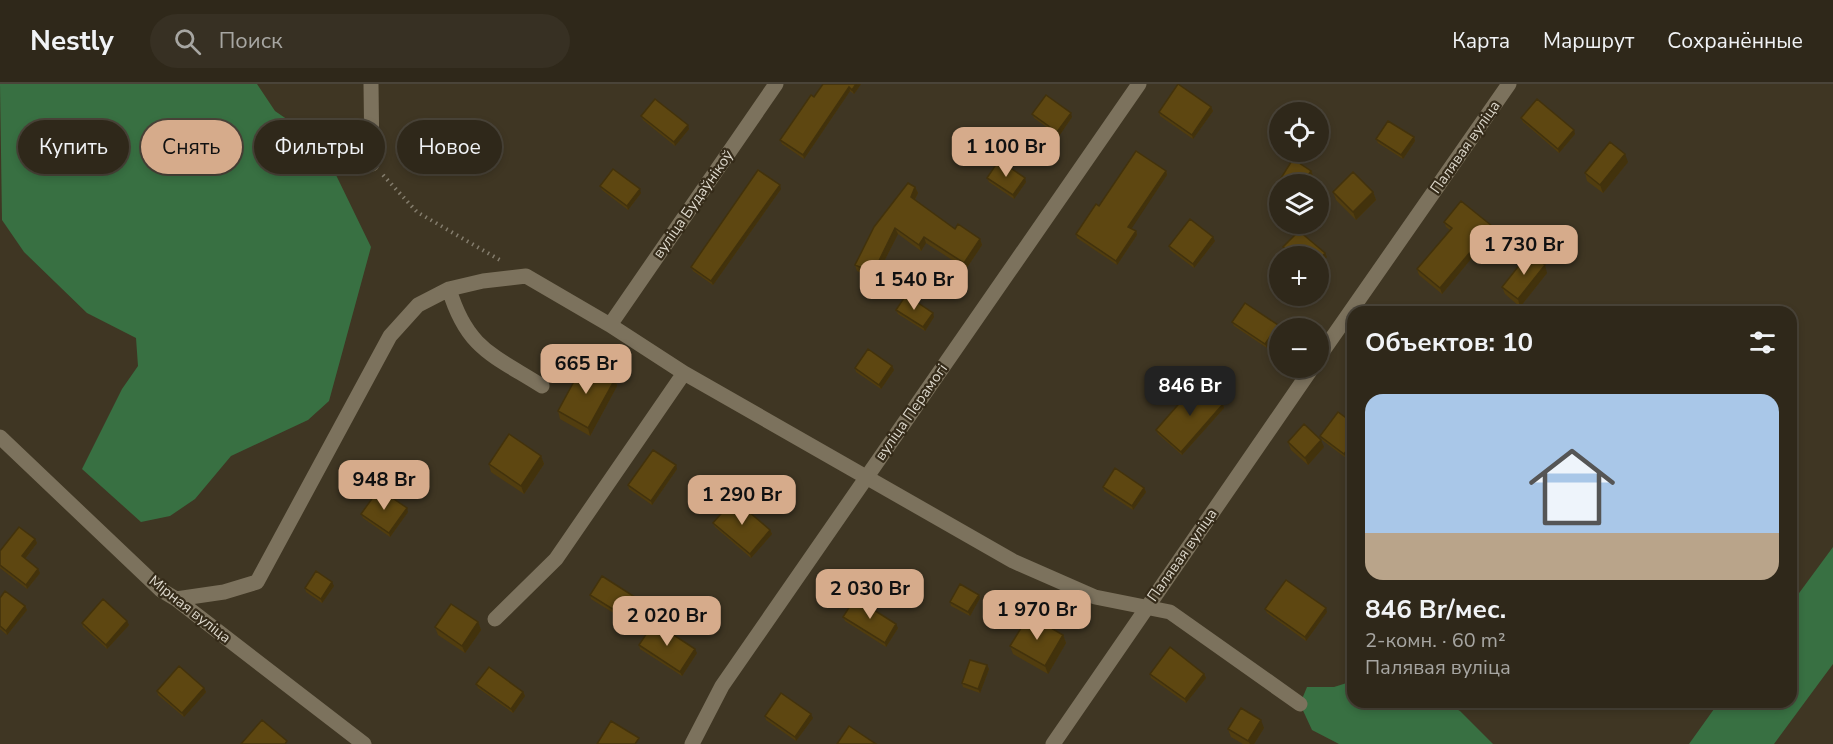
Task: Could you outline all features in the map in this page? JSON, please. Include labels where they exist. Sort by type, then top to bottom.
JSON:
[{"type":"street","points":[[371,84],[371,120]]},
{"type":"street","name":"вуліца Будаўнікоў","points":[[610,325],[776,84]]},
{"type":"street","name":"вуліца Перамогі","points":[[692,744],[722,686],[1139,84]]},
{"type":"street","name":"Палявая вуліца","points":[[1354,306],[1509,84]]},
{"type":"street","points":[[177,599],[224,591],[257,582],[390,336],[418,305],[449,290],[483,281],[526,276],[610,325],[684,373],[1013,561],[1095,597],[1170,612],[1300,704]]},
{"type":"street","points":[[449,290],[457,315],[467,333],[482,348],[542,386]]},
{"type":"street","name":"Палявая вуліца","points":[[1329,342],[1347,316]]},
{"type":"street","points":[[495,619],[556,559],[684,373]]},
{"type":"street","name":"Палявая вуліца","points":[[1053,744],[1305,378]]},
{"type":"street","name":"Мірная вуліца","points":[[0,437],[161,591],[177,599],[364,744]]},
{"type":"path","points":[[381,174],[417,212],[526,276]]},
{"type":"green space","points":[[0,84],[257,84],[275,111],[288,120],[254,120],[254,174],[336,174],[371,247],[329,401],[308,420],[231,456],[195,499],[170,516],[141,522],[82,469],[122,389],[138,366],[136,338],[87,313],[24,252],[2,220]]},
{"type":"green space","points":[[1833,547],[1833,664],[1774,744],[1689,744],[1715,708],[1797,708],[1797,596]]},
{"type":"green space","points":[[1347,683],[1347,708],[1455,708],[1493,744],[1339,744],[1312,730],[1300,704],[1307,687],[1334,687]]},
{"type":"building","points":[[823,84],[856,84],[852,90],[849,87],[803,155],[780,140],[811,95],[814,97]]},
{"type":"building","points":[[1178,84],[1211,107],[1192,135],[1159,112]]},
{"type":"building","points":[[1046,95],[1071,113],[1057,132],[1032,114]]},
{"type":"building","points":[[655,99],[688,125],[674,142],[641,116]]},
{"type":"building","points":[[1537,99],[1574,130],[1558,149],[1521,118]]},
{"type":"building","points":[[1388,121],[1414,137],[1401,155],[1376,139]]},
{"type":"building","points":[[1610,142],[1625,154],[1600,185],[1585,173]]},
{"type":"building","points":[[1136,151],[1166,171],[1128,227],[1136,231],[1116,261],[1076,234],[1096,204],[1099,206]]},
{"type":"building","points":[[999,160],[1025,178],[1013,195],[987,178]]},
{"type":"building","points":[[1291,162],[1298,162],[1311,171],[1309,174],[1284,174]]},
{"type":"building","points":[[613,169],[640,189],[627,206],[600,186]]},
{"type":"building","points":[[758,170],[780,185],[711,281],[691,267]]},
{"type":"building","points":[[1353,172],[1373,192],[1353,212],[1333,192]]},
{"type":"building","points":[[908,183],[915,187],[911,197],[955,229],[958,224],[980,239],[964,263],[924,237],[919,245],[895,228],[873,273],[855,265],[874,227]]},
{"type":"building","points":[[1461,201],[1492,226],[1440,288],[1417,269],[1452,228],[1444,222]]},
{"type":"building","points":[[1190,219],[1213,237],[1193,264],[1169,246]]},
{"type":"building","points":[[1296,234],[1303,234],[1317,246],[1284,246]]},
{"type":"building","points":[[1529,253],[1545,265],[1518,299],[1502,287]]},
{"type":"building","points":[[906,295],[933,313],[923,327],[896,310]]},
{"type":"building","points":[[1245,303],[1269,319],[1269,338],[1265,344],[1232,322]]},
{"type":"building","points":[[868,349],[892,366],[879,385],[855,368]]},
{"type":"building","points":[[584,363],[615,379],[588,428],[558,411]]},
{"type":"building","points":[[1198,382],[1223,404],[1181,452],[1156,430]]},
{"type":"building","points":[[1338,412],[1347,419],[1347,450],[1344,454],[1320,436]]},
{"type":"building","points":[[1304,424],[1321,440],[1305,458],[1288,442]]},
{"type":"building","points":[[509,434],[541,456],[521,486],[489,464]]},
{"type":"building","points":[[653,450],[676,465],[651,501],[628,485]]},
{"type":"building","points":[[1115,468],[1144,488],[1132,506],[1103,487]]},
{"type":"building","points":[[379,489],[407,508],[389,533],[361,514]]},
{"type":"building","points":[[734,499],[770,530],[750,554],[713,523]]},
{"type":"building","points":[[19,527],[35,539],[22,556],[38,569],[26,585],[0,565],[0,551]]},
{"type":"building","points":[[316,571],[332,582],[321,599],[305,588]]},
{"type":"building","points":[[602,576],[638,599],[627,618],[590,595]]},
{"type":"building","points":[[1286,580],[1326,608],[1305,637],[1265,609]]},
{"type":"building","points":[[960,584],[979,595],[968,612],[950,602]]},
{"type":"building","points":[[5,591],[25,606],[6,631],[0,626],[0,598]]},
{"type":"building","points":[[855,598],[896,624],[885,643],[843,617]]},
{"type":"building","points":[[103,599],[127,621],[106,645],[82,623]]},
{"type":"building","points":[[451,604],[478,622],[462,646],[435,627]]},
{"type":"building","points":[[1029,615],[1063,635],[1045,666],[1010,646]]},
{"type":"building","points":[[654,622],[695,649],[680,672],[639,645]]},
{"type":"building","points":[[1170,647],[1204,674],[1185,699],[1150,674]]},
{"type":"building","points":[[970,660],[987,665],[978,689],[962,683]]},
{"type":"building","points":[[179,666],[204,688],[182,713],[157,691]]},
{"type":"building","points":[[489,667],[523,692],[511,709],[476,684]]},
{"type":"building","points":[[781,693],[811,714],[795,737],[765,716]]},
{"type":"building","points":[[1241,708],[1261,720],[1248,741],[1228,729]]},
{"type":"building","points":[[262,720],[287,741],[285,744],[241,744]]},
{"type":"building","points":[[611,721],[639,738],[635,744],[597,744]]},
{"type":"building","points":[[849,726],[876,744],[837,744]]}]
